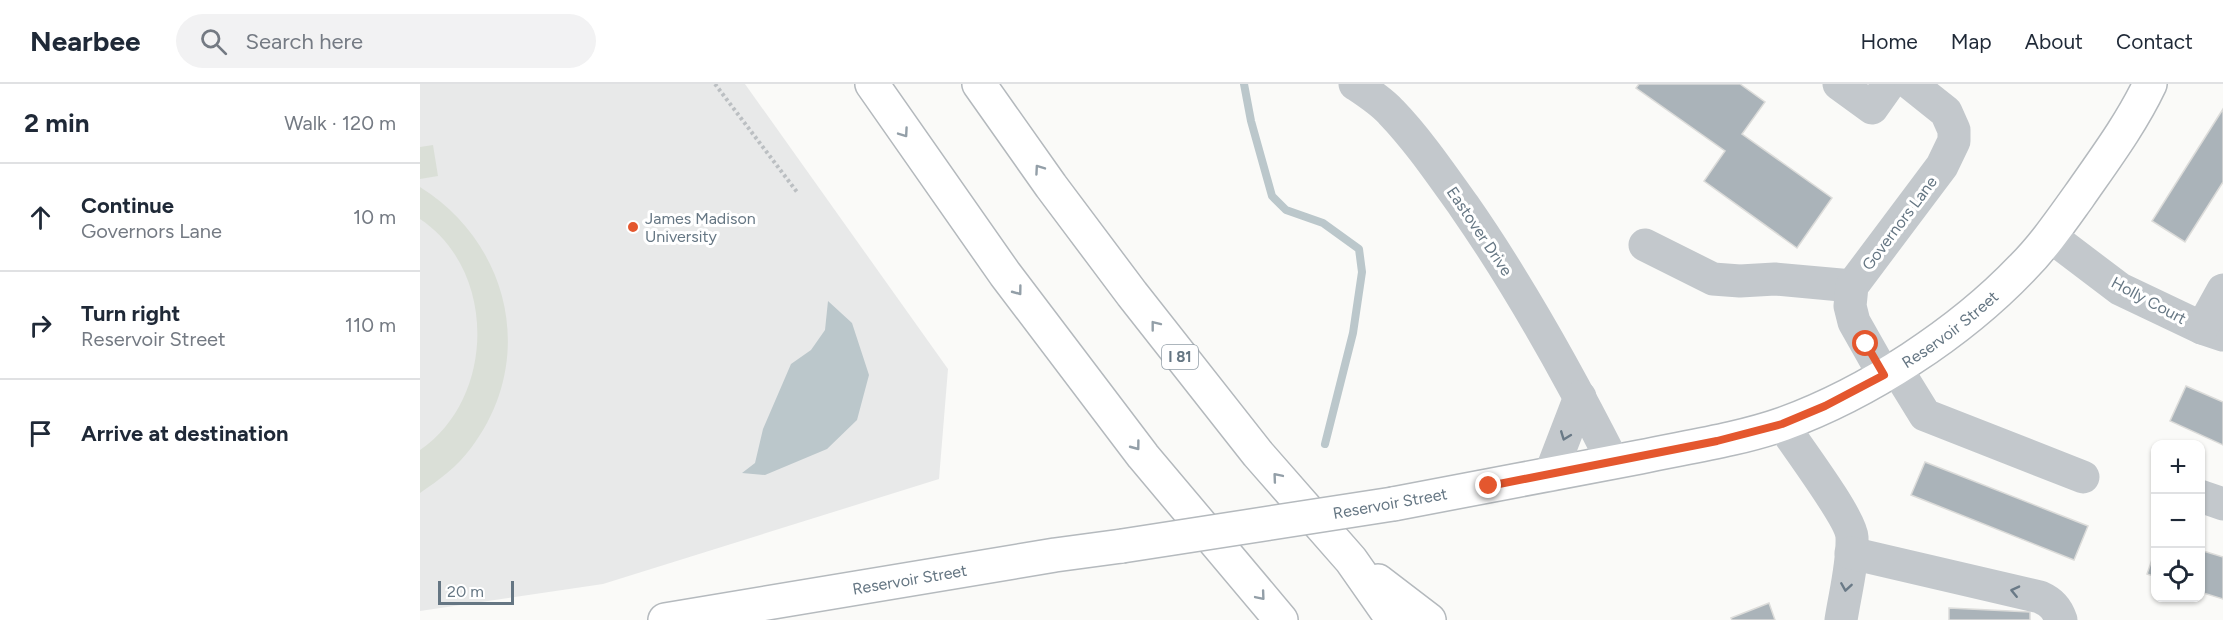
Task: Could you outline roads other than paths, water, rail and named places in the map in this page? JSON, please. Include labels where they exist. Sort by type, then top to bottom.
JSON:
[{"type":"main road","points":[[872,84],[1005,274],[1143,456],[1281,620]]},
{"type":"main road","name":"I 81","points":[[980,84],[1051,186],[1132,294],[1258,454],[1351,560],[1393,620]]},
{"type":"main road","name":"Reservoir Street","points":[[665,620],[1055,555],[1393,504],[1717,441],[1782,424],[1825,406],[1925,351],[1968,317],[2022,268],[2050,236],[2123,134],[2150,84]]},
{"type":"main road","points":[[1351,560],[1429,620]]},
{"type":"street","name":"Eastover Drive","points":[[1355,84],[1390,111],[1448,184],[1490,243],[1532,310],[1613,462]]},
{"type":"street","points":[[1839,84],[1872,108],[1889,84]]},
{"type":"street","name":"Governors Lane","points":[[1911,84],[1946,112],[1952,122],[1954,141],[1942,166],[1852,286],[1850,306],[1854,322],[1925,415],[2083,477]]},
{"type":"street","name":"Holly Court","points":[[2050,236],[2121,289],[2212,331]]},
{"type":"street","points":[[1645,245],[1713,279],[1740,281],[1775,279],[1852,286]]},
{"type":"street","points":[[2212,331],[2223,290]]},
{"type":"street","points":[[1551,475],[1580,397]]},
{"type":"street","points":[[1782,424],[1844,517],[1852,535],[1841,620]]},
{"type":"street","points":[[2205,498],[2223,504]]},
{"type":"street","points":[[1851,553],[2040,597],[2057,609],[2061,620]]},
{"type":"waterway","points":[[1244,84],[1251,121],[1272,196],[1286,210],[1323,223],[1359,249],[1362,272],[1353,333],[1325,444]]},
{"type":"place","name":"James Madison University","points":[[633,227]]}]
